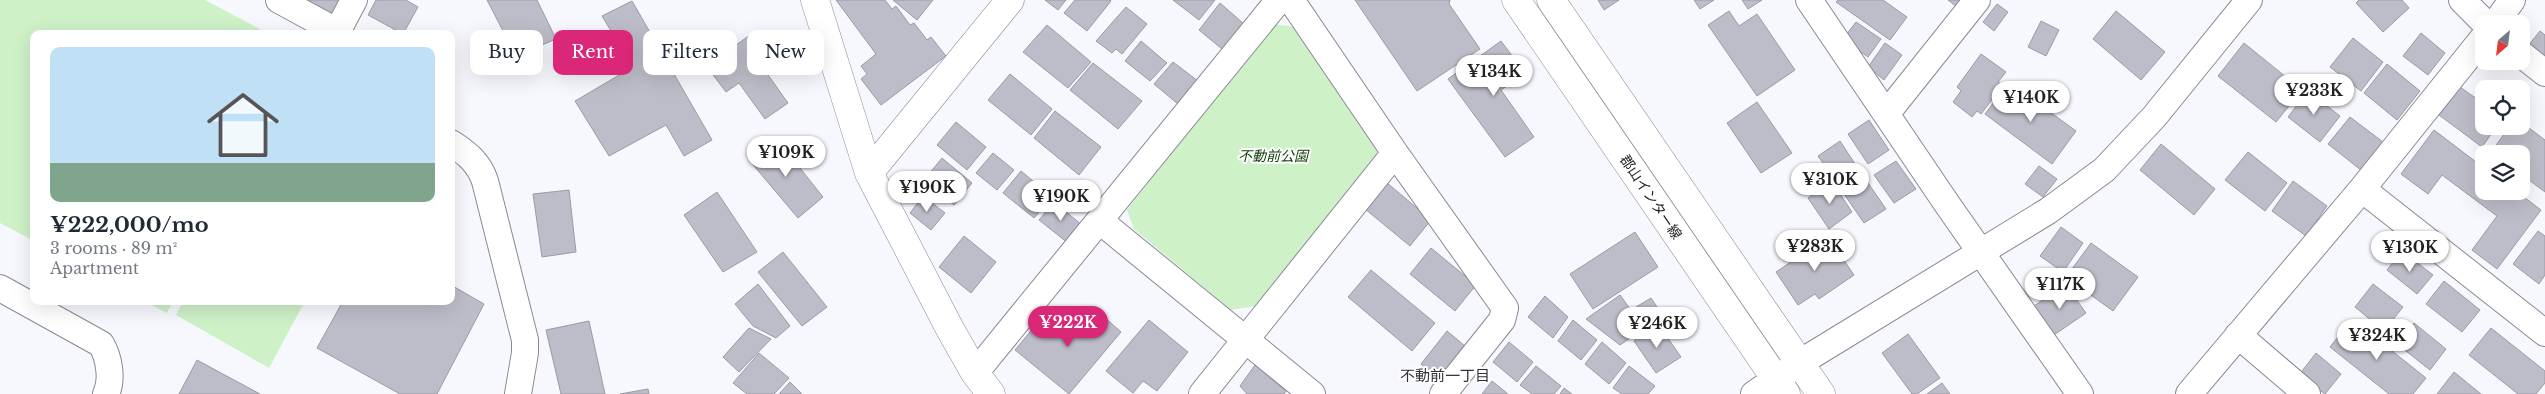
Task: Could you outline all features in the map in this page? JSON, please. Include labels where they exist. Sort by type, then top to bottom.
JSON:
[{"type":"street","points":[[278,0],[331,30]]},
{"type":"street","points":[[338,30],[354,0]]},
{"type":"street","points":[[815,0],[869,173],[906,247],[983,388],[1100,221],[1279,0]]},
{"type":"street","points":[[869,173],[1010,0]]},
{"type":"street","points":[[1291,0],[1505,308],[1502,320],[1443,394]]},
{"type":"street","name":"郡山インター線","points":[[1516,0],[1781,386]]},
{"type":"street","points":[[1551,0],[1801,362],[1821,394]]},
{"type":"street","points":[[1809,0],[2080,394]]},
{"type":"street","points":[[1887,113],[1977,0]]},
{"type":"street","points":[[1754,394],[1781,386],[1801,362],[2048,211],[2104,170],[2154,117],[2249,0]]},
{"type":"street","points":[[2462,0],[2477,15]]},
{"type":"street","points":[[2501,15],[2512,0]]},
{"type":"street","points":[[2189,394],[2362,189],[2475,49]]},
{"type":"street","points":[[2530,61],[2545,73]]},
{"type":"street","points":[[455,146],[474,160],[481,169],[525,340],[525,353],[518,394]]},
{"type":"street","points":[[1202,394],[1395,152]]},
{"type":"street","points":[[2362,189],[2545,333]]},
{"type":"street","points":[[1100,221],[1312,394]]},
{"type":"street","points":[[0,288],[30,305]]},
{"type":"street","points":[[31,305],[101,344],[105,350],[111,383],[106,394]]},
{"type":"street","points":[[2238,335],[2307,394]]},
{"type":"green space","points":[[0,0],[205,0],[261,30],[30,30],[30,239],[0,223]]},
{"type":"green space","name":"不動前公園","points":[[1273,24],[1296,27],[1379,143],[1380,156],[1255,306],[1231,310],[1134,229],[1127,210]]},
{"type":"green space","points":[[152,305],[171,305],[167,313]]},
{"type":"green space","points":[[181,305],[303,305],[269,368],[176,315]]},
{"type":"building","points":[[306,0],[341,0],[332,15]]},
{"type":"building","points":[[376,0],[406,0],[418,7],[405,30],[396,30],[368,15]]},
{"type":"building","points":[[487,0],[537,0],[553,33],[553,40],[543,45],[543,30],[503,30]]},
{"type":"building","points":[[836,0],[885,0],[892,9],[896,6],[910,25],[914,23],[927,40],[931,37],[946,56],[881,105],[861,79],[867,74],[861,66],[876,54]]},
{"type":"building","points":[[893,0],[933,0],[917,20]]},
{"type":"building","points":[[1045,0],[1066,0],[1058,10]]},
{"type":"building","points":[[1075,0],[1111,1],[1087,31],[1064,13]]},
{"type":"building","points":[[1173,0],[1215,0],[1199,20]]},
{"type":"building","points":[[1355,0],[1450,0],[1449,4],[1480,49],[1417,91]]},
{"type":"building","points":[[1598,0],[1619,0],[1604,10]]},
{"type":"building","points":[[1694,0],[1714,0],[1700,9]]},
{"type":"building","points":[[1742,0],[1762,0],[1748,9]]},
{"type":"building","points":[[1838,0],[1883,0],[1907,17],[1890,40],[1836,2]]},
{"type":"building","points":[[1948,0],[1963,0],[1957,7]]},
{"type":"building","points":[[2359,0],[2402,0],[2409,8],[2383,32],[2356,3]]},
{"type":"building","points":[[632,1],[649,30],[643,30],[643,75],[675,75],[712,140],[684,156],[666,125],[609,156],[575,101],[619,75],[633,75],[633,30],[611,30],[602,16]]},
{"type":"building","points":[[1220,3],[1244,24],[1222,49],[1199,30]]},
{"type":"building","points":[[1997,4],[2008,12],[1994,31],[1983,22]]},
{"type":"building","points":[[1126,7],[1147,24],[1122,54],[1116,49],[1112,53],[1096,41]]},
{"type":"building","points":[[1729,11],[1739,26],[1757,14],[1795,70],[1757,96],[1708,25]]},
{"type":"building","points":[[2116,11],[2165,52],[2141,80],[2093,39]]},
{"type":"building","points":[[2041,21],[2059,30],[2046,56],[2028,47]]},
{"type":"building","points":[[1856,22],[1881,39],[1868,57],[1843,39]]},
{"type":"building","points":[[1047,25],[1091,62],[1068,88],[1023,52]]},
{"type":"building","points":[[2540,31],[2545,35],[2545,61],[2530,49],[2530,43]]},
{"type":"building","points":[[2421,33],[2445,53],[2428,75],[2403,56]]},
{"type":"building","points":[[747,37],[747,75],[768,75],[788,103],[765,119],[739,83],[726,92],[713,75],[737,75],[737,44]]},
{"type":"building","points":[[2353,38],[2383,62],[2361,91],[2330,67]]},
{"type":"building","points":[[1141,41],[1167,63],[1150,81],[1125,61]]},
{"type":"building","points":[[1501,41],[1525,73],[1501,90],[1534,137],[1505,157],[1448,79]]},
{"type":"building","points":[[1885,43],[1902,55],[1884,80],[1868,67]]},
{"type":"building","points":[[2244,43],[2302,90],[2276,122],[2218,76]]},
{"type":"building","points":[[1981,54],[2006,72],[1998,82],[2003,85],[1981,114],[1977,111],[1972,117],[1953,102],[1961,91],[1957,87]]},
{"type":"building","points":[[1173,62],[1198,81],[1178,104],[1154,84]]},
{"type":"building","points":[[1093,63],[1142,101],[1118,129],[1070,90]]},
{"type":"building","points":[[2387,64],[2420,91],[2397,120],[2364,93]]},
{"type":"building","points":[[1010,74],[1052,109],[1031,135],[988,100]]},
{"type":"building","points":[[2009,82],[2076,131],[2052,164],[1985,114]]},
{"type":"building","points":[[2460,87],[2475,98],[2475,135],[2491,135],[2483,145],[2479,145],[2439,115]]},
{"type":"building","points":[[2308,91],[2340,116],[2320,142],[2288,117]]},
{"type":"building","points":[[1757,102],[1792,153],[1761,173],[1727,123]]},
{"type":"building","points":[[1055,111],[1101,147],[1079,175],[1034,138]]},
{"type":"building","points":[[2350,117],[2383,142],[2361,170],[2328,144]]},
{"type":"building","points":[[1869,120],[1889,150],[1868,164],[1848,134]]},
{"type":"building","points":[[956,122],[986,147],[967,170],[937,145]]},
{"type":"building","points":[[2530,129],[2545,140],[2545,192],[2530,181],[2530,145],[2496,145],[2503,135],[2530,135]]},
{"type":"building","points":[[2434,130],[2475,161],[2475,200],[2442,175],[2428,194],[2401,174]]},
{"type":"building","points":[[776,138],[823,197],[798,218],[749,160]]},
{"type":"building","points":[[1840,141],[1859,170],[1838,184],[1818,156]]},
{"type":"building","points":[[2161,144],[2215,189],[2194,215],[2140,170]]},
{"type":"building","points":[[2248,152],[2287,183],[2265,211],[2225,180]]},
{"type":"building","points":[[993,153],[1014,170],[997,190],[976,173]]},
{"type":"building","points":[[942,158],[972,183],[954,205],[924,180]]},
{"type":"building","points":[[1896,161],[1916,189],[1894,203],[1874,175]]},
{"type":"building","points":[[2039,166],[2057,179],[2043,197],[2025,184]]},
{"type":"building","points":[[1021,171],[1052,197],[1034,218],[1003,193]]},
{"type":"building","points":[[1866,180],[1886,209],[1864,223],[1844,194]]},
{"type":"building","points":[[2293,181],[2327,206],[2306,236],[2272,211]]},
{"type":"building","points":[[1386,182],[1431,220],[1410,246],[1365,209]]},
{"type":"building","points":[[1832,182],[1852,212],[1829,229],[1808,198]]},
{"type":"building","points":[[569,190],[576,252],[542,257],[533,194]]},
{"type":"building","points":[[717,192],[757,252],[723,272],[684,215]]},
{"type":"building","points":[[923,196],[945,213],[931,230],[910,213]]},
{"type":"building","points":[[2476,200],[2528,200],[2541,210],[2497,269],[2472,250],[2497,216]]},
{"type":"building","points":[[1054,202],[1082,225],[1068,243],[1039,220]]},
{"type":"building","points":[[2061,227],[2083,243],[2063,272],[2040,256]]},
{"type":"building","points":[[2538,231],[2545,236],[2545,275],[2539,284],[2513,264]]},
{"type":"building","points":[[1635,232],[1658,267],[1593,309],[1570,274]]},
{"type":"building","points":[[964,236],[996,262],[971,293],[939,267]]},
{"type":"building","points":[[1828,237],[1854,275],[1819,299],[1815,294],[1798,305],[1776,272]]},
{"type":"building","points":[[2091,243],[2138,277],[2113,311],[2066,277]]},
{"type":"building","points":[[1431,248],[1476,285],[1455,311],[1410,274]]},
{"type":"building","points":[[2402,251],[2433,275],[2417,294],[2387,270]]},
{"type":"building","points":[[783,252],[827,307],[802,326],[758,272]]},
{"type":"building","points":[[1371,270],[1435,323],[1412,351],[1348,297]]},
{"type":"building","points":[[2444,281],[2480,310],[2462,332],[2426,304]]},
{"type":"building","points":[[758,284],[790,326],[776,338],[753,326],[735,304]]},
{"type":"building","points":[[2373,284],[2403,307],[2384,331],[2355,307]]},
{"type":"building","points":[[2066,285],[2086,313],[2054,335],[2034,306]]},
{"type":"building","points":[[455,287],[484,304],[437,394],[400,394],[317,348],[341,305],[455,305]]},
{"type":"building","points":[[1620,295],[1631,310],[1651,298],[1663,316],[1620,345],[1586,319]]},
{"type":"building","points":[[1545,296],[1568,317],[1553,338],[1528,317]]},
{"type":"building","points":[[1093,307],[1121,332],[1069,394],[1015,350],[1045,314],[1070,335]]},
{"type":"building","points":[[2352,319],[2426,378],[2413,394],[2389,394],[2330,347]]},
{"type":"building","points":[[1149,320],[1188,352],[1157,391],[1143,381],[1133,393],[1106,371]]},
{"type":"building","points":[[1573,320],[1597,340],[1581,360],[1558,341]]},
{"type":"building","points":[[589,321],[605,394],[561,394],[546,330]]},
{"type":"building","points":[[2414,323],[2446,349],[2430,370],[2397,344]]},
{"type":"building","points":[[1658,324],[1681,357],[1656,373],[1634,341]]},
{"type":"building","points":[[749,328],[771,339],[739,372],[723,357]]},
{"type":"building","points":[[2491,328],[2545,371],[2545,383],[2536,394],[2518,394],[2469,355]]},
{"type":"building","points":[[1447,331],[1465,346],[1447,370],[1442,367],[1436,376],[1421,364]]},
{"type":"building","points":[[1908,334],[1940,378],[1917,394],[1912,394],[1882,353]]},
{"type":"building","points":[[1509,342],[1533,362],[1517,382],[1493,362]]},
{"type":"building","points":[[1602,342],[1626,363],[1609,384],[1585,364]]},
{"type":"building","points":[[759,353],[789,378],[774,394],[747,394],[733,383]]},
{"type":"building","points":[[2316,353],[2341,374],[2325,394],[2299,375]]},
{"type":"building","points":[[197,360],[260,394],[179,394]]},
{"type":"building","points":[[1255,365],[1286,391],[1284,394],[1247,394],[1240,386]]},
{"type":"building","points":[[1536,366],[1561,386],[1554,394],[1532,394],[1520,385]]},
{"type":"building","points":[[1629,366],[1655,386],[1648,394],[1622,394],[1613,388]]},
{"type":"building","points":[[2454,372],[2481,394],[2437,394]]},
{"type":"building","points":[[1492,381],[1508,394],[1482,394]]},
{"type":"building","points":[[790,382],[802,394],[779,394]]},
{"type":"building","points":[[1942,383],[1950,394],[1927,394]]},
{"type":"building","points":[[1564,388],[1572,394],[1560,394]]},
{"type":"building","points":[[648,389],[649,394],[620,394]]},
{"type":"district","name":"不動前一丁目","points":[[1445,376]]}]
